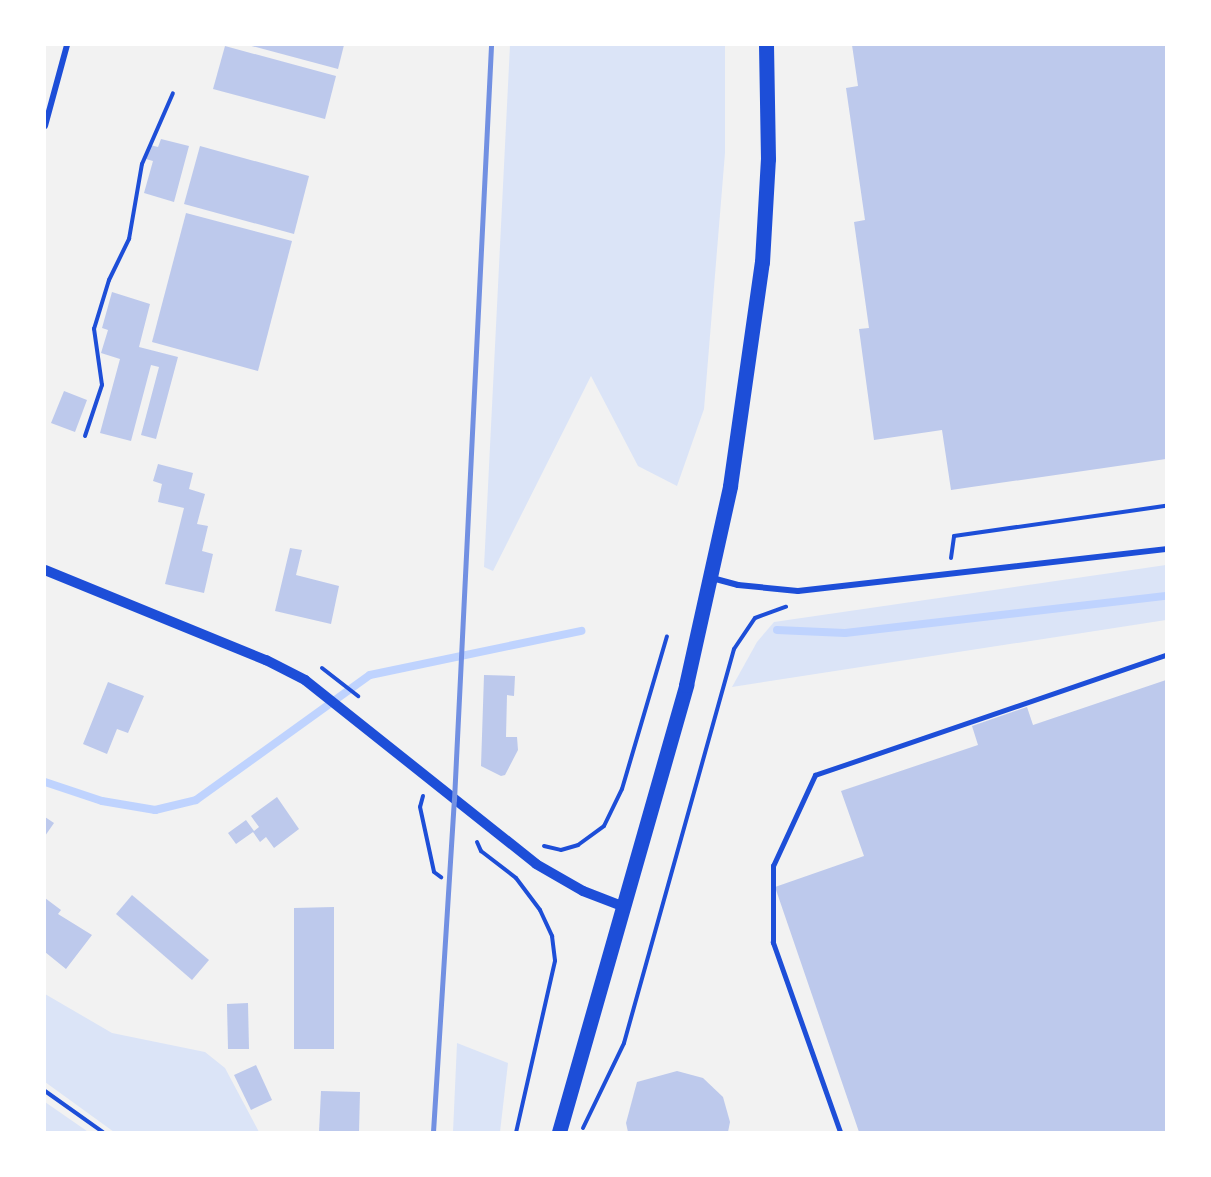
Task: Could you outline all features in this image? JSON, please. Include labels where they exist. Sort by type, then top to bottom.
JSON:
[{"type":"main road","points":[[559,1132],[712,578],[730,486],[762,262],[768,101],[766,45]]},
{"type":"street","points":[[45,126],[67,45]]},
{"type":"street","points":[[712,578],[738,585],[798,591],[1166,549]]},
{"type":"street","points":[[45,570],[266,660],[319,690],[536,864],[575,887],[622,906]]},
{"type":"lane","points":[[840,1132],[773,943],[773,866],[815,775],[1166,655]]},
{"type":"path","points":[[85,436],[102,385],[94,328],[108,280],[129,239],[142,164],[173,93]]},
{"type":"path","points":[[940,560],[951,559],[954,536],[1166,506]]},
{"type":"path","points":[[582,1132],[624,1043],[734,649],[754,618],[795,606]]},
{"type":"path","points":[[537,843],[561,850],[579,845],[604,826],[622,789],[667,636]]},
{"type":"path","points":[[337,677],[362,700]]},
{"type":"path","points":[[431,800],[424,794],[420,807],[434,872],[441,877]]},
{"type":"path","points":[[471,835],[481,851],[516,878],[540,910],[552,936],[555,961],[516,1132]]},
{"type":"path","points":[[45,1091],[102,1132]]},
{"type":"shaded area","points":[[510,45],[725,45],[725,153],[704,409],[677,486],[638,466],[591,376],[493,571],[484,567]]},
{"type":"shaded area","points":[[1166,565],[1166,620],[732,687],[757,642],[774,622]]},
{"type":"shaded area","points":[[45,994],[112,1033],[205,1052],[225,1068],[259,1132],[114,1132],[45,1082]]},
{"type":"shaded area","points":[[457,1043],[508,1063],[500,1132],[453,1132]]},
{"type":"shaded area","points":[[45,1102],[84,1129],[88,1132],[45,1132]]},
{"type":"building","points":[[248,45],[344,45],[338,69]]},
{"type":"building","points":[[852,45],[1166,45],[1166,459],[951,490],[942,430],[874,440],[859,329],[869,328],[854,222],[865,220],[846,88],[858,86]]},
{"type":"building","points":[[225,46],[336,76],[325,119],[213,89]]},
{"type":"building","points":[[161,139],[189,146],[174,202],[144,193],[153,161],[146,159],[150,145],[158,147]]},
{"type":"building","points":[[200,146],[309,176],[294,234],[184,204]]},
{"type":"building","points":[[186,213],[292,241],[258,371],[152,342]]},
{"type":"building","points":[[112,292],[150,304],[139,347],[178,357],[156,439],[141,435],[159,367],[151,365],[131,441],[100,433],[120,359],[101,353],[108,330],[102,328]]},
{"type":"building","points":[[64,391],[87,400],[75,432],[51,423]]},
{"type":"building","points":[[158,464],[193,473],[189,489],[205,494],[197,524],[208,526],[202,551],[213,554],[204,593],[165,584],[184,508],[158,502],[162,484],[153,481]]},
{"type":"building","points":[[290,548],[302,550],[296,575],[339,586],[331,624],[275,611]]},
{"type":"building","points":[[484,675],[515,676],[514,696],[507,695],[506,737],[517,737],[518,750],[505,775],[501,776],[481,766]]},
{"type":"building","points":[[1166,680],[1166,1132],[859,1132],[775,887],[864,856],[841,791],[978,745],[972,726],[1027,707],[1033,725]]},
{"type":"building","points":[[108,682],[144,696],[128,733],[117,729],[107,754],[83,744]]},
{"type":"building","points":[[277,797],[299,829],[274,848],[266,837],[260,842],[253,832],[236,844],[228,833],[246,820],[254,831],[259,827],[251,816]]},
{"type":"building","points":[[45,817],[54,823],[45,836]]},
{"type":"building","points":[[132,895],[209,960],[192,980],[116,914]]},
{"type":"building","points":[[45,898],[61,910],[58,914],[92,935],[66,969],[45,952]]},
{"type":"building","points":[[334,907],[334,1049],[294,1049],[294,908]]},
{"type":"building","points":[[248,1003],[249,1049],[228,1049],[227,1004]]},
{"type":"building","points":[[256,1065],[272,1100],[251,1110],[234,1075]]},
{"type":"building","points":[[677,1071],[703,1078],[723,1097],[730,1122],[728,1132],[628,1132],[626,1123],[637,1082]]},
{"type":"building","points":[[321,1091],[360,1092],[359,1132],[319,1132]]},
{"type":"waterway","points":[[777,630],[845,633],[1166,596]]},
{"type":"waterway","points":[[45,782],[102,801],[155,810],[196,800],[370,675],[581,631]]},
{"type":"railway","points":[[433,1132],[454,800],[491,45]]}]
